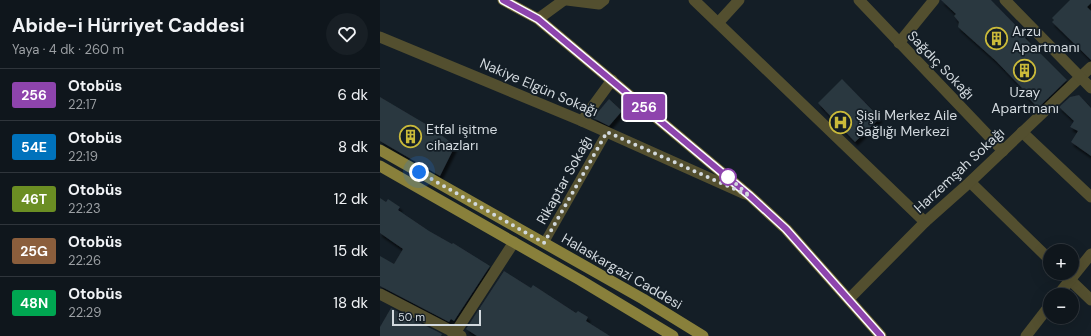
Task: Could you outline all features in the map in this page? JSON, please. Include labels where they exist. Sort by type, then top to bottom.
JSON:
[{"type":"main road","points":[[503,0],[538,19],[750,196],[786,229],[850,298],[881,336]]},
{"type":"main road","name":"Halaskargazi Caddesi","points":[[380,150],[544,243],[703,336]]},
{"type":"main road","name":"Halaskargazi Caddesi","points":[[380,166],[514,242],[673,336]]},
{"type":"street","points":[[538,19],[565,0],[599,4],[604,0]]},
{"type":"street","points":[[694,0],[925,222]]},
{"type":"street","points":[[718,23],[739,0]]},
{"type":"street","name":"Sağdıç Sokağı","points":[[859,0],[1003,151]]},
{"type":"street","points":[[899,43],[934,0]]},
{"type":"street","points":[[1005,0],[1091,88]]},
{"type":"street","name":"Nakiye Elgün Sokağı","points":[[380,37],[582,121],[750,196]]},
{"type":"street","name":"Harzemşah Sokağı","points":[[850,298],[925,222],[970,182],[1091,67]]},
{"type":"street","points":[[582,121],[612,80]]},
{"type":"street","name":"Rikaptar Sokağı","points":[[544,243],[607,132]]},
{"type":"street","points":[[1022,132],[1091,197]]},
{"type":"street","points":[[970,182],[1043,253]]},
{"type":"street","points":[[380,294],[456,335],[514,242]]},
{"type":"street","points":[[1079,265],[1091,254]]},
{"type":"street","points":[[1071,280],[1091,300]]},
{"type":"street","points":[[1026,336],[1043,314]]},
{"type":"building","points":[[941,0],[991,0],[1026,36],[1025,38],[1067,80],[1038,108],[1021,90],[1022,88],[996,61],[958,27],[959,22],[954,16],[956,14]]},
{"type":"building","points":[[1070,0],[1091,0],[1091,3],[1087,7],[1091,11],[1091,60],[1052,22],[1054,20],[1052,18]]},
{"type":"building","points":[[842,79],[880,118],[855,142],[818,103]]},
{"type":"building","points":[[1079,95],[1091,108],[1091,156],[1071,142],[1078,131],[1070,127],[1074,121],[1059,107],[1070,97]]},
{"type":"building","points":[[380,97],[434,129],[455,146],[440,176],[380,141]]},
{"type":"building","points":[[609,99],[622,111],[609,126],[593,118]]},
{"type":"building","points":[[380,198],[386,202],[388,199],[400,207],[398,210],[429,231],[452,244],[453,243],[490,266],[454,321],[451,319],[449,322],[380,286],[380,256],[394,264],[403,249],[380,233]]},
{"type":"building","points":[[504,271],[531,288],[533,285],[576,313],[578,311],[588,317],[586,321],[610,336],[477,336],[466,329]]},
{"type":"building","points":[[391,308],[442,334],[441,336],[380,336],[380,327]]},
{"type":"bus line","name":"256","points":[[503,0],[538,19],[750,196],[786,229],[850,298],[881,336]]},
{"type":"place","name":"Arzu Apartmanı","points":[[996,39]]},
{"type":"place","name":"Uzay Apartmanı","points":[[1025,70]]},
{"type":"place","name":"Şişli Merkez Aile Sağlığı Merkezi","points":[[841,123]]},
{"type":"place","name":"Etfal işitme cihazları","points":[[410,137]]},
{"type":"route","points":[[419,172],[544,243],[607,132],[750,196],[728,177]]}]
